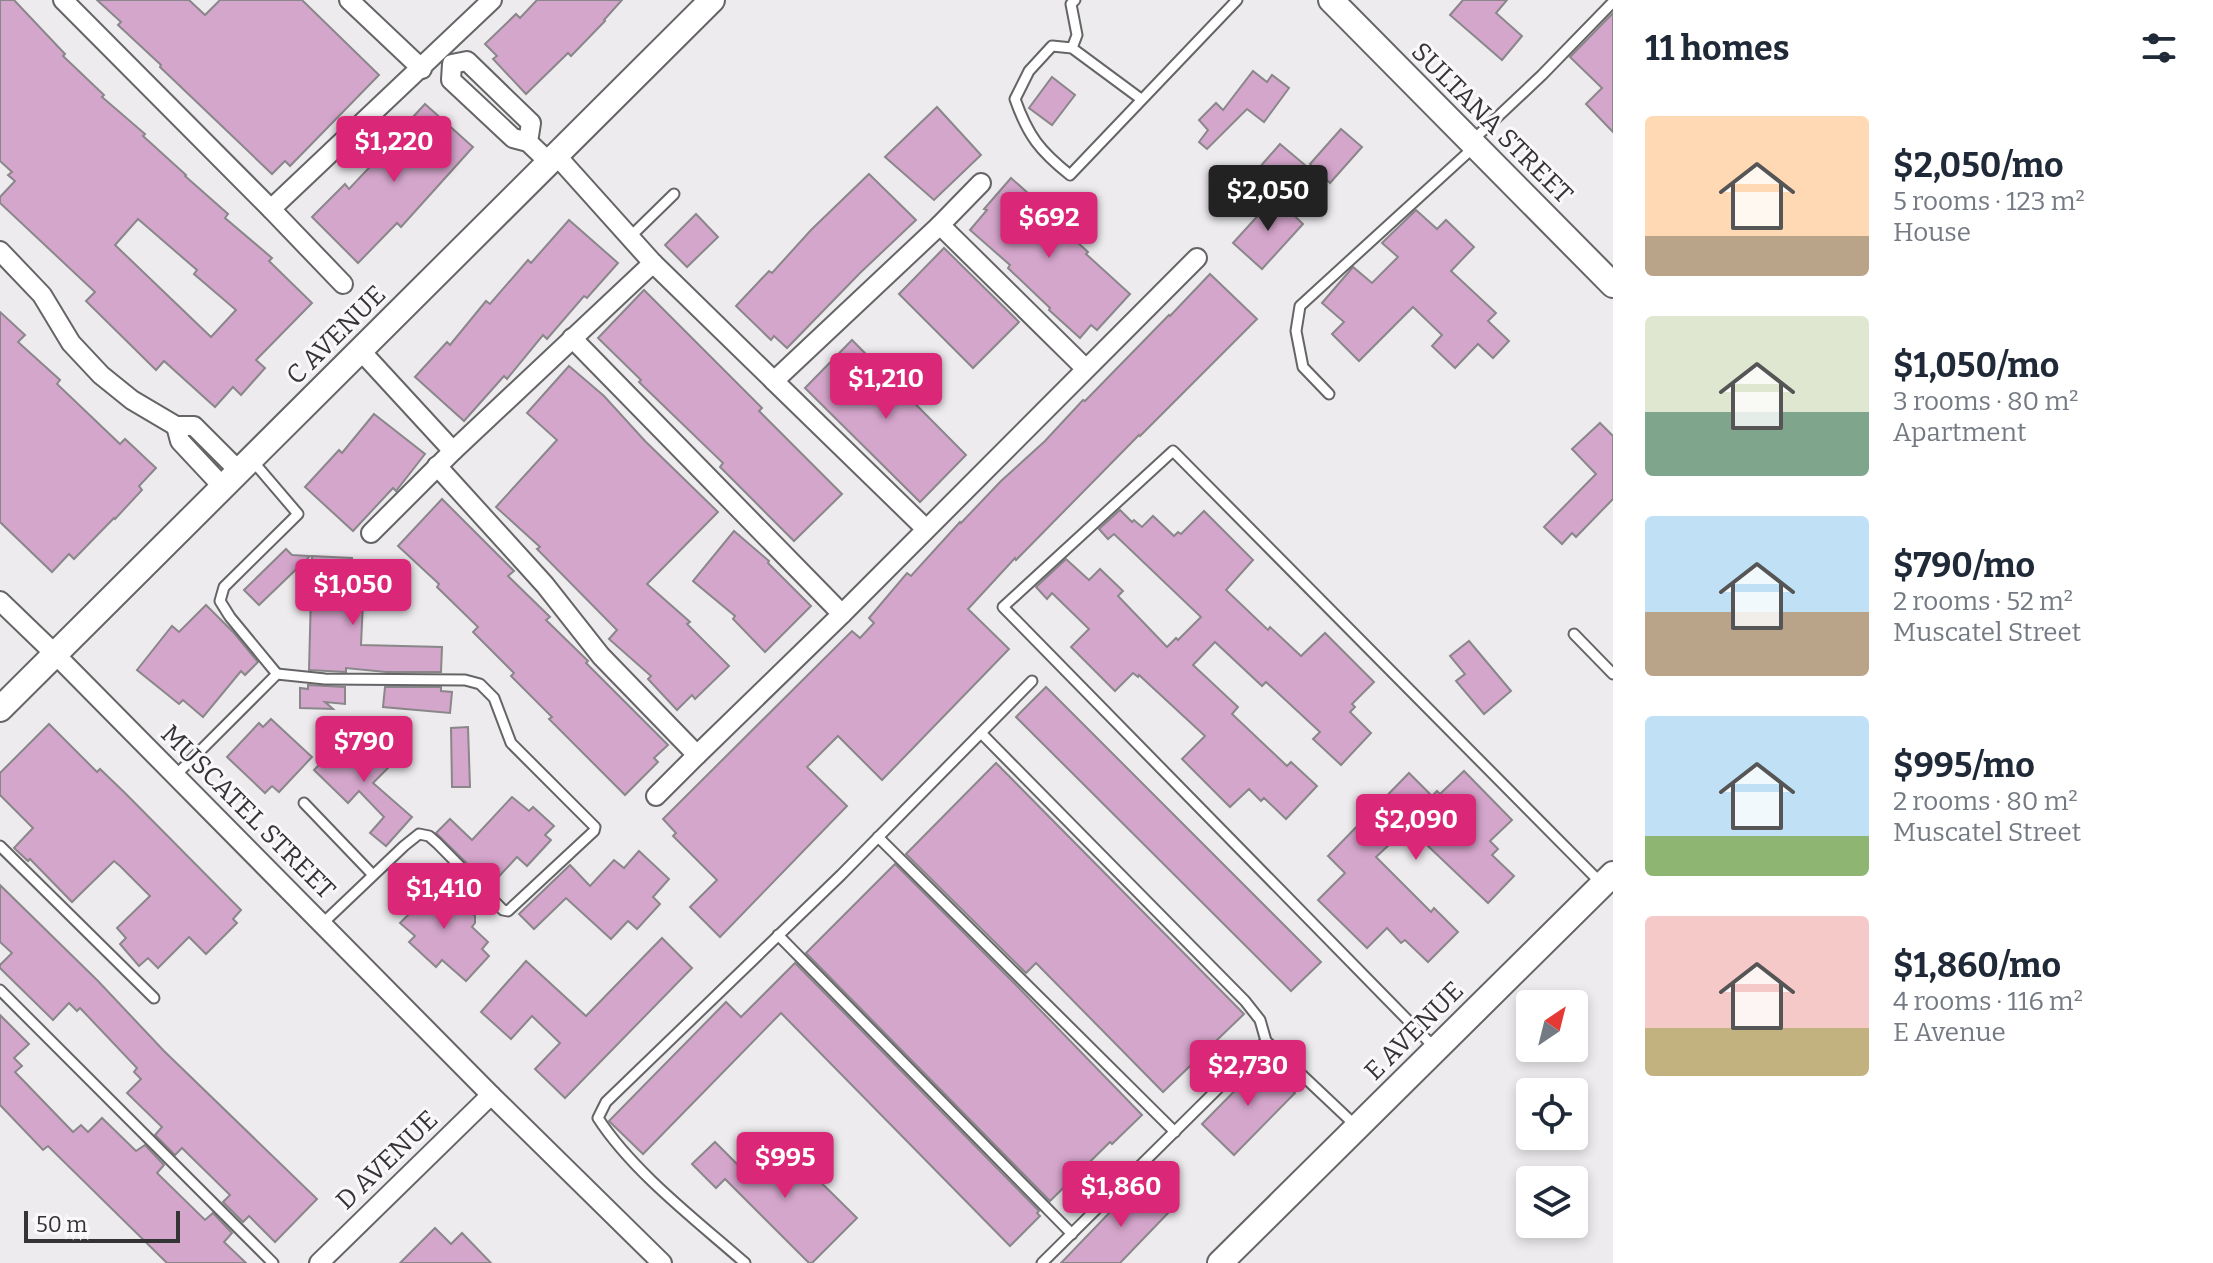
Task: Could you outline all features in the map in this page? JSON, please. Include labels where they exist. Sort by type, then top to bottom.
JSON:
[{"type":"street","points":[[63,0],[343,284]]},
{"type":"street","points":[[349,0],[422,69]]},
{"type":"street","points":[[271,209],[422,69],[446,58],[492,0]]},
{"type":"street","name":"C AVENUE","points":[[0,709],[712,0]]},
{"type":"street","name":"SULTANA STREET","points":[[1331,0],[1613,285]]},
{"type":"street","points":[[446,58],[467,61],[531,123],[528,142],[553,158],[653,263],[926,529]]},
{"type":"street","points":[[774,381],[981,183]]},
{"type":"street","points":[[940,225],[1085,368]]},
{"type":"street","points":[[0,251],[42,295],[71,343],[101,375],[132,400],[176,426],[180,441],[238,472]]},
{"type":"street","points":[[656,796],[1197,258]]},
{"type":"street","points":[[371,533],[437,466],[653,263]]},
{"type":"street","points":[[572,338],[842,614]]},
{"type":"street","points":[[360,350],[453,451]]},
{"type":"street","points":[[437,466],[545,585],[601,656],[697,755]]},
{"type":"street","name":"MUSCATEL STREET","points":[[0,601],[662,1263]]},
{"type":"street","name":"E AVENUE","points":[[1220,1263],[1608,879]]},
{"type":"street","name":"D AVENUE","points":[[328,1260],[491,1095]]},
{"type":"lane","points":[[1072,48],[1077,35],[1071,4],[1075,0]]},
{"type":"lane","points":[[1141,99],[1072,48],[1052,46],[1029,71],[1015,99],[1024,125],[1047,157],[1070,175],[1237,0]]},
{"type":"lane","points":[[1329,394],[1303,367],[1296,331],[1300,306],[1474,144],[1613,2]]},
{"type":"lane","points":[[630,237],[674,194]]},
{"type":"lane","points":[[1436,1049],[1003,607],[1173,451],[1553,835],[1608,879]]},
{"type":"lane","points":[[238,472],[298,514],[224,587],[220,601],[277,674],[325,679],[465,680],[480,684],[494,698],[511,743],[595,827],[508,911],[503,910],[429,836],[419,834],[322,924]]},
{"type":"lane","points":[[1574,634],[1613,674]]},
{"type":"lane","points":[[175,776],[277,674]]},
{"type":"lane","points":[[745,1263],[658,1186],[598,1118],[606,1102],[878,837],[1032,681]]},
{"type":"lane","points":[[981,733],[1245,1001],[1260,1020],[1266,1041],[1357,1127]]},
{"type":"lane","points":[[304,803],[373,875]]},
{"type":"lane","points":[[878,837],[1175,1132]]},
{"type":"lane","points":[[0,846],[154,998]]},
{"type":"lane","points":[[778,935],[1072,1234]]},
{"type":"lane","points":[[0,990],[273,1263]]},
{"type":"lane","points":[[1042,1263],[1266,1041]]},
{"type":"building","points":[[0,0],[14,0],[65,54],[63,56],[104,95],[102,97],[228,214],[225,218],[272,258],[269,261],[312,303],[256,360],[265,368],[241,395],[233,387],[215,407],[164,361],[156,370],[86,301],[95,292],[0,203],[0,197],[15,181],[8,175],[12,172],[0,161]],"holes":[[[138,219],[197,270],[194,274],[236,310],[211,337],[115,245]]]},
{"type":"building","points":[[97,0],[189,0],[205,15],[220,0],[302,0],[379,75],[290,166],[285,161],[272,174],[160,67],[118,25],[121,22]]},
{"type":"building","points":[[537,0],[622,0],[571,56],[568,53],[526,94],[493,59],[497,56],[485,44],[516,14],[520,18]]},
{"type":"building","points":[[1463,0],[1507,0],[1496,13],[1522,36],[1502,60],[1450,15]]},
{"type":"building","points":[[1613,13],[1613,132],[1586,104],[1602,88],[1570,57]]},
{"type":"building","points":[[1253,71],[1267,82],[1272,75],[1289,88],[1264,122],[1247,109],[1207,149],[1199,142],[1208,130],[1199,120],[1216,103],[1223,110]]},
{"type":"building","points":[[1052,77],[1075,95],[1052,125],[1029,108]]},
{"type":"building","points":[[425,104],[473,147],[401,227],[397,223],[358,263],[312,217],[345,184],[349,189]]},
{"type":"building","points":[[937,107],[981,155],[934,200],[885,157]]},
{"type":"building","points":[[1341,129],[1362,147],[1330,183],[1310,164]]},
{"type":"building","points":[[1280,144],[1305,165],[1284,189],[1259,168]]},
{"type":"building","points":[[869,174],[916,220],[787,348],[774,336],[771,340],[736,306]]},
{"type":"building","points":[[1011,178],[1130,294],[1097,330],[1091,325],[1080,338],[1008,268],[1010,265],[970,230]]},
{"type":"building","points":[[1275,197],[1303,224],[1262,269],[1233,243]]},
{"type":"building","points":[[1416,210],[1437,229],[1446,220],[1474,247],[1451,271],[1496,313],[1488,321],[1509,341],[1493,358],[1478,344],[1455,368],[1432,346],[1442,335],[1413,307],[1359,361],[1332,334],[1344,322],[1322,303],[1353,267],[1372,283],[1398,257],[1382,243]]},
{"type":"building","points":[[696,214],[718,237],[687,267],[665,245]]},
{"type":"building","points":[[569,220],[618,263],[547,339],[543,335],[507,379],[504,376],[464,421],[415,377],[447,342],[450,345],[486,301],[490,304],[528,260],[531,263]]},
{"type":"building","points":[[944,248],[1019,322],[973,368],[899,294]]},
{"type":"building","points":[[1210,274],[1257,319],[1015,558],[968,609],[1009,649],[882,780],[838,736],[807,767],[847,806],[720,937],[690,907],[717,880],[673,836],[676,833],[663,819],[852,631],[860,638],[874,623],[869,618],[907,573],[911,576],[960,522]]},
{"type":"building","points":[[644,290],[762,408],[759,411],[842,494],[794,541],[720,467],[723,463],[598,338]]},
{"type":"building","points":[[0,312],[25,335],[18,342],[60,380],[57,384],[120,444],[125,439],[156,468],[139,486],[142,490],[115,519],[74,559],[69,554],[52,572],[0,522]]},
{"type":"building","points":[[852,340],[966,455],[920,502],[805,388]]},
{"type":"building","points":[[569,366],[604,396],[718,512],[647,584],[690,622],[687,624],[729,666],[695,699],[692,695],[677,710],[648,679],[651,676],[609,639],[617,630],[537,549],[540,547],[496,507],[557,440],[527,413]]},
{"type":"building","points":[[374,414],[425,454],[396,491],[393,488],[353,531],[305,487],[339,450],[342,453]]},
{"type":"building","points":[[1600,423],[1613,436],[1613,499],[1576,537],[1572,533],[1562,544],[1544,527],[1596,474],[1572,449]]},
{"type":"building","points":[[442,499],[514,571],[508,576],[550,617],[546,620],[668,745],[654,758],[658,762],[625,795],[549,719],[552,717],[511,676],[514,673],[473,632],[478,627],[437,587],[439,584],[398,546]]},
{"type":"building","points":[[1120,510],[1142,527],[1153,516],[1174,536],[1178,532],[1181,534],[1204,511],[1253,560],[1226,590],[1301,656],[1325,633],[1374,682],[1352,704],[1355,707],[1350,712],[1371,733],[1341,765],[1313,739],[1320,732],[1266,682],[1262,686],[1215,642],[1193,665],[1238,707],[1232,714],[1287,766],[1291,762],[1317,786],[1286,819],[1264,798],[1261,801],[1249,789],[1230,807],[1182,759],[1205,736],[1139,675],[1133,673],[1115,691],[1071,647],[1089,629],[1052,593],[1047,599],[1036,587],[1066,559],[1089,580],[1100,569],[1123,591],[1118,596],[1167,647],[1176,638],[1178,640],[1201,617],[1114,534],[1108,539],[1099,529]]},
{"type":"building","points":[[734,531],[769,561],[811,606],[765,652],[733,619],[735,616],[693,581]]},
{"type":"building","points":[[286,549],[292,555],[310,556],[259,605],[244,590]]},
{"type":"building","points":[[312,556],[352,558],[351,578],[364,579],[361,645],[442,647],[441,672],[346,668],[346,672],[309,670]]},
{"type":"building","points":[[206,605],[258,662],[245,675],[241,671],[203,717],[183,700],[179,704],[137,670],[172,626],[179,632]]},
{"type":"building","points":[[1469,641],[1511,691],[1484,714],[1456,681],[1465,674],[1450,656]]},
{"type":"building","points":[[308,685],[345,687],[345,704],[325,702],[333,709],[300,708],[300,688],[308,689]]},
{"type":"building","points":[[385,687],[441,687],[441,691],[452,692],[450,713],[383,707]]},
{"type":"building","points":[[1046,687],[1321,962],[1291,991],[1016,717]]},
{"type":"building","points":[[271,719],[312,757],[279,792],[272,786],[265,793],[227,757],[259,723],[263,727]]},
{"type":"building","points":[[49,724],[97,772],[100,769],[125,793],[241,910],[233,919],[237,923],[206,954],[189,937],[158,968],[148,958],[139,966],[120,944],[126,938],[117,928],[150,896],[120,866],[114,861],[72,902],[30,859],[28,861],[14,848],[33,828],[0,795],[0,773]]},
{"type":"building","points":[[468,727],[470,787],[452,787],[451,728]]},
{"type":"building","points":[[361,736],[391,765],[373,783],[412,817],[386,846],[370,833],[384,817],[359,791],[348,803],[314,770],[344,739],[343,754]]},
{"type":"building","points":[[996,763],[1244,1014],[1163,1092],[1036,963],[1026,973],[906,854]]},
{"type":"building","points":[[1464,771],[1512,820],[1490,841],[1498,849],[1492,855],[1514,876],[1488,903],[1408,827],[1376,857],[1431,912],[1434,908],[1458,932],[1428,962],[1405,940],[1401,943],[1387,928],[1367,948],[1318,900],[1345,873],[1328,856],[1409,773],[1432,796],[1437,791],[1440,794]]},
{"type":"building","points":[[512,797],[529,811],[533,807],[554,826],[545,835],[551,840],[527,866],[517,857],[490,886],[436,833],[450,819],[472,840]]},
{"type":"building","points":[[639,851],[669,879],[653,897],[660,904],[637,929],[628,921],[611,939],[566,898],[534,929],[519,914],[570,865],[590,886],[614,860],[624,868]]},
{"type":"building","points":[[895,864],[1142,1115],[1050,1201],[806,953]]},
{"type":"building","points":[[422,881],[447,903],[453,896],[475,916],[472,927],[488,942],[482,949],[489,956],[466,981],[442,960],[436,967],[409,942],[415,936],[400,923],[408,915],[399,907]]},
{"type":"building","points":[[0,885],[164,1051],[317,1199],[275,1242],[249,1216],[243,1222],[223,1202],[230,1195],[182,1148],[175,1155],[155,1135],[162,1127],[127,1093],[141,1079],[134,1072],[137,1068],[80,1008],[77,1011],[69,1003],[53,1020],[0,968],[12,953],[0,942]]},
{"type":"building","points":[[662,938],[692,968],[565,1098],[535,1069],[560,1043],[532,1016],[511,1039],[481,1012],[526,961],[586,1016]]},
{"type":"building","points":[[795,963],[1039,1211],[1040,1216],[1010,1246],[781,1013],[643,1154],[609,1121],[726,1002],[741,1017]]},
{"type":"building","points":[[0,1015],[29,1044],[14,1058],[22,1066],[15,1072],[73,1132],[81,1125],[88,1132],[102,1118],[136,1151],[145,1145],[164,1165],[157,1173],[205,1220],[213,1213],[232,1233],[224,1242],[246,1263],[167,1263],[48,1146],[43,1150],[0,1105]]},
{"type":"building","points":[[1263,1062],[1295,1093],[1234,1155],[1202,1124]]},
{"type":"building","points":[[715,1142],[756,1183],[788,1150],[857,1218],[809,1263],[725,1179],[716,1188],[692,1164]]},
{"type":"building","points":[[1140,1181],[1171,1210],[1120,1263],[1061,1263]]},
{"type":"building","points":[[435,1228],[451,1244],[462,1233],[491,1263],[400,1263]]}]
